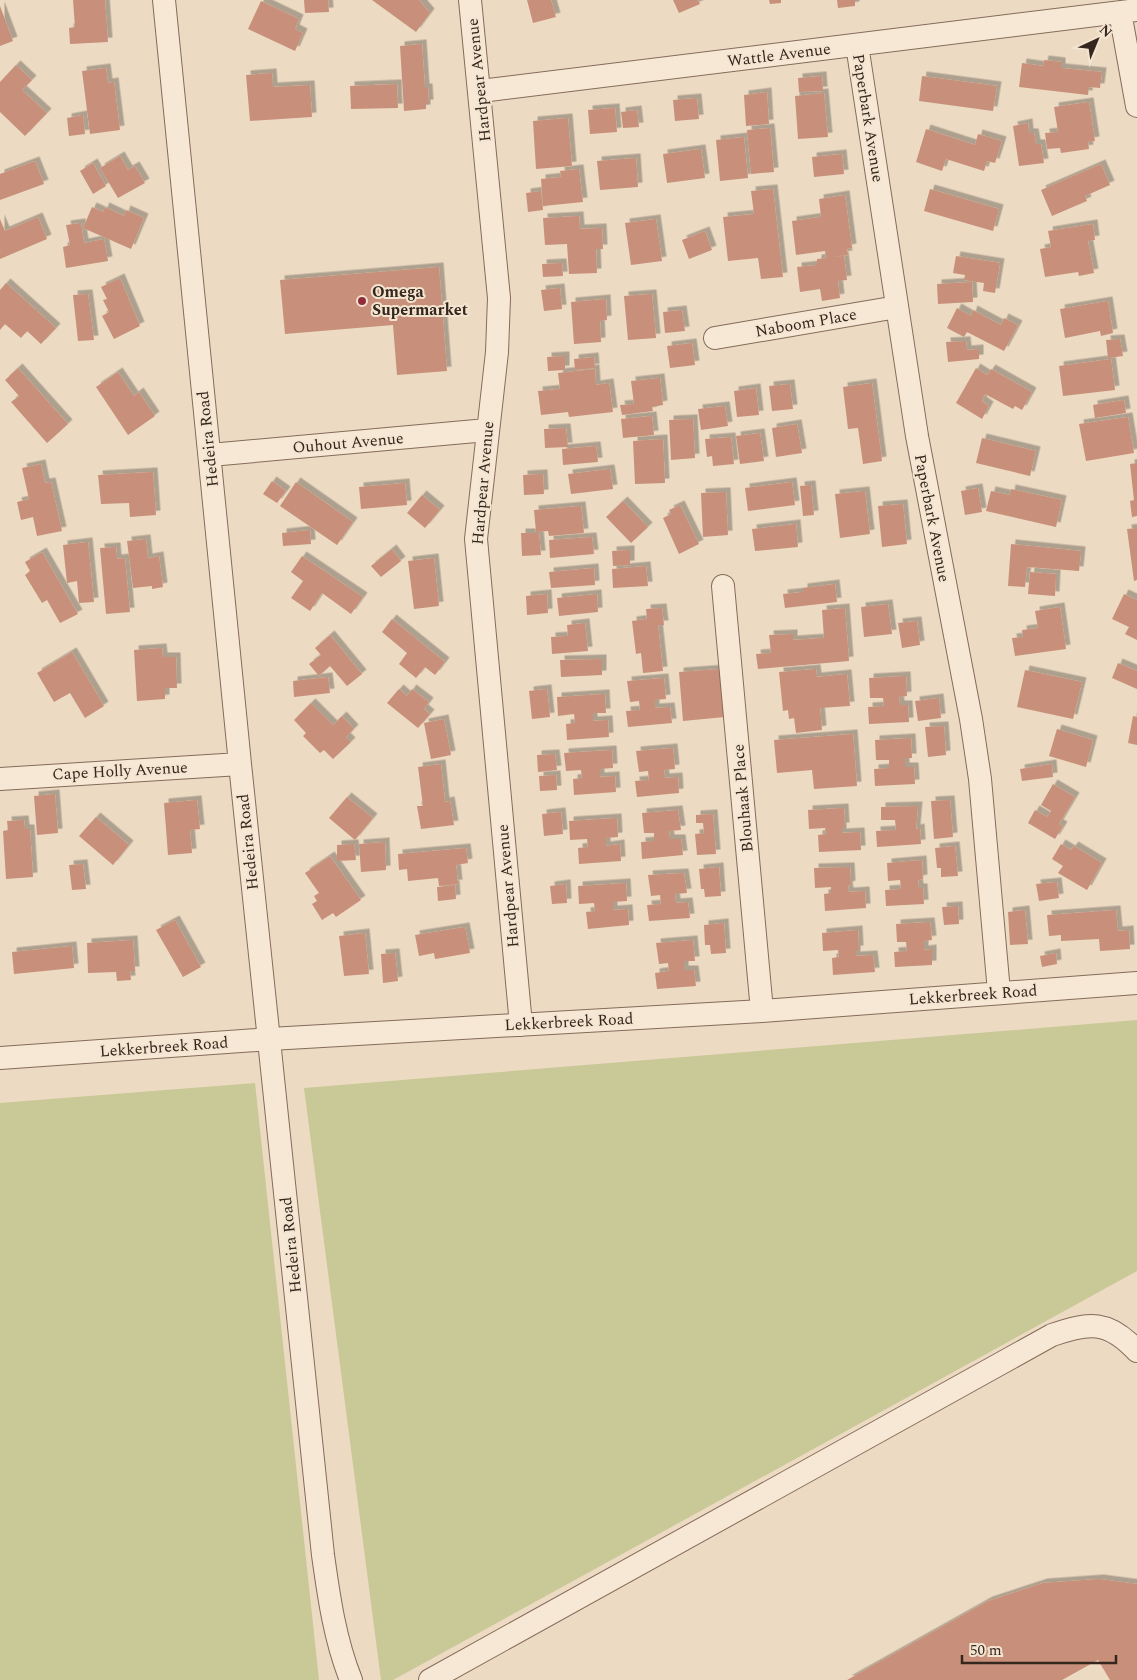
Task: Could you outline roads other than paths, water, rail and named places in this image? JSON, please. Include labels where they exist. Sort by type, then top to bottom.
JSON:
[{"type":"street","name":"Hedeira Road","points":[[164,0],[240,764],[323,1555],[331,1613],[340,1654],[351,1680]]},
{"type":"street","name":"Hardpear Avenue","points":[[470,0],[499,298],[497,352],[476,539],[521,1025]]},
{"type":"street","name":"Wattle Avenue","points":[[480,91],[1128,11]]},
{"type":"street","points":[[1128,11],[1137,106]]},
{"type":"street","name":"Paperbark Avenue","points":[[857,45],[916,436],[971,719],[980,780],[999,992]]},
{"type":"street","name":"Naboom Place","points":[[715,338],[897,307]]},
{"type":"street","name":"Ouhout Avenue","points":[[210,455],[487,430]]},
{"type":"street","name":"Blouhaak Place","points":[[723,586],[762,1011]]},
{"type":"street","name":"Cape Holly Avenue","points":[[0,778],[240,764]]},
{"type":"street","name":"Lekkerbreek Road","points":[[0,1058],[762,1011],[1137,983]]},
{"type":"street","points":[[430,1680],[1052,1335],[1079,1326],[1101,1326],[1125,1338],[1137,1351]]},
{"type":"place","name":"Omega Supermarket","points":[[362,301]]}]
